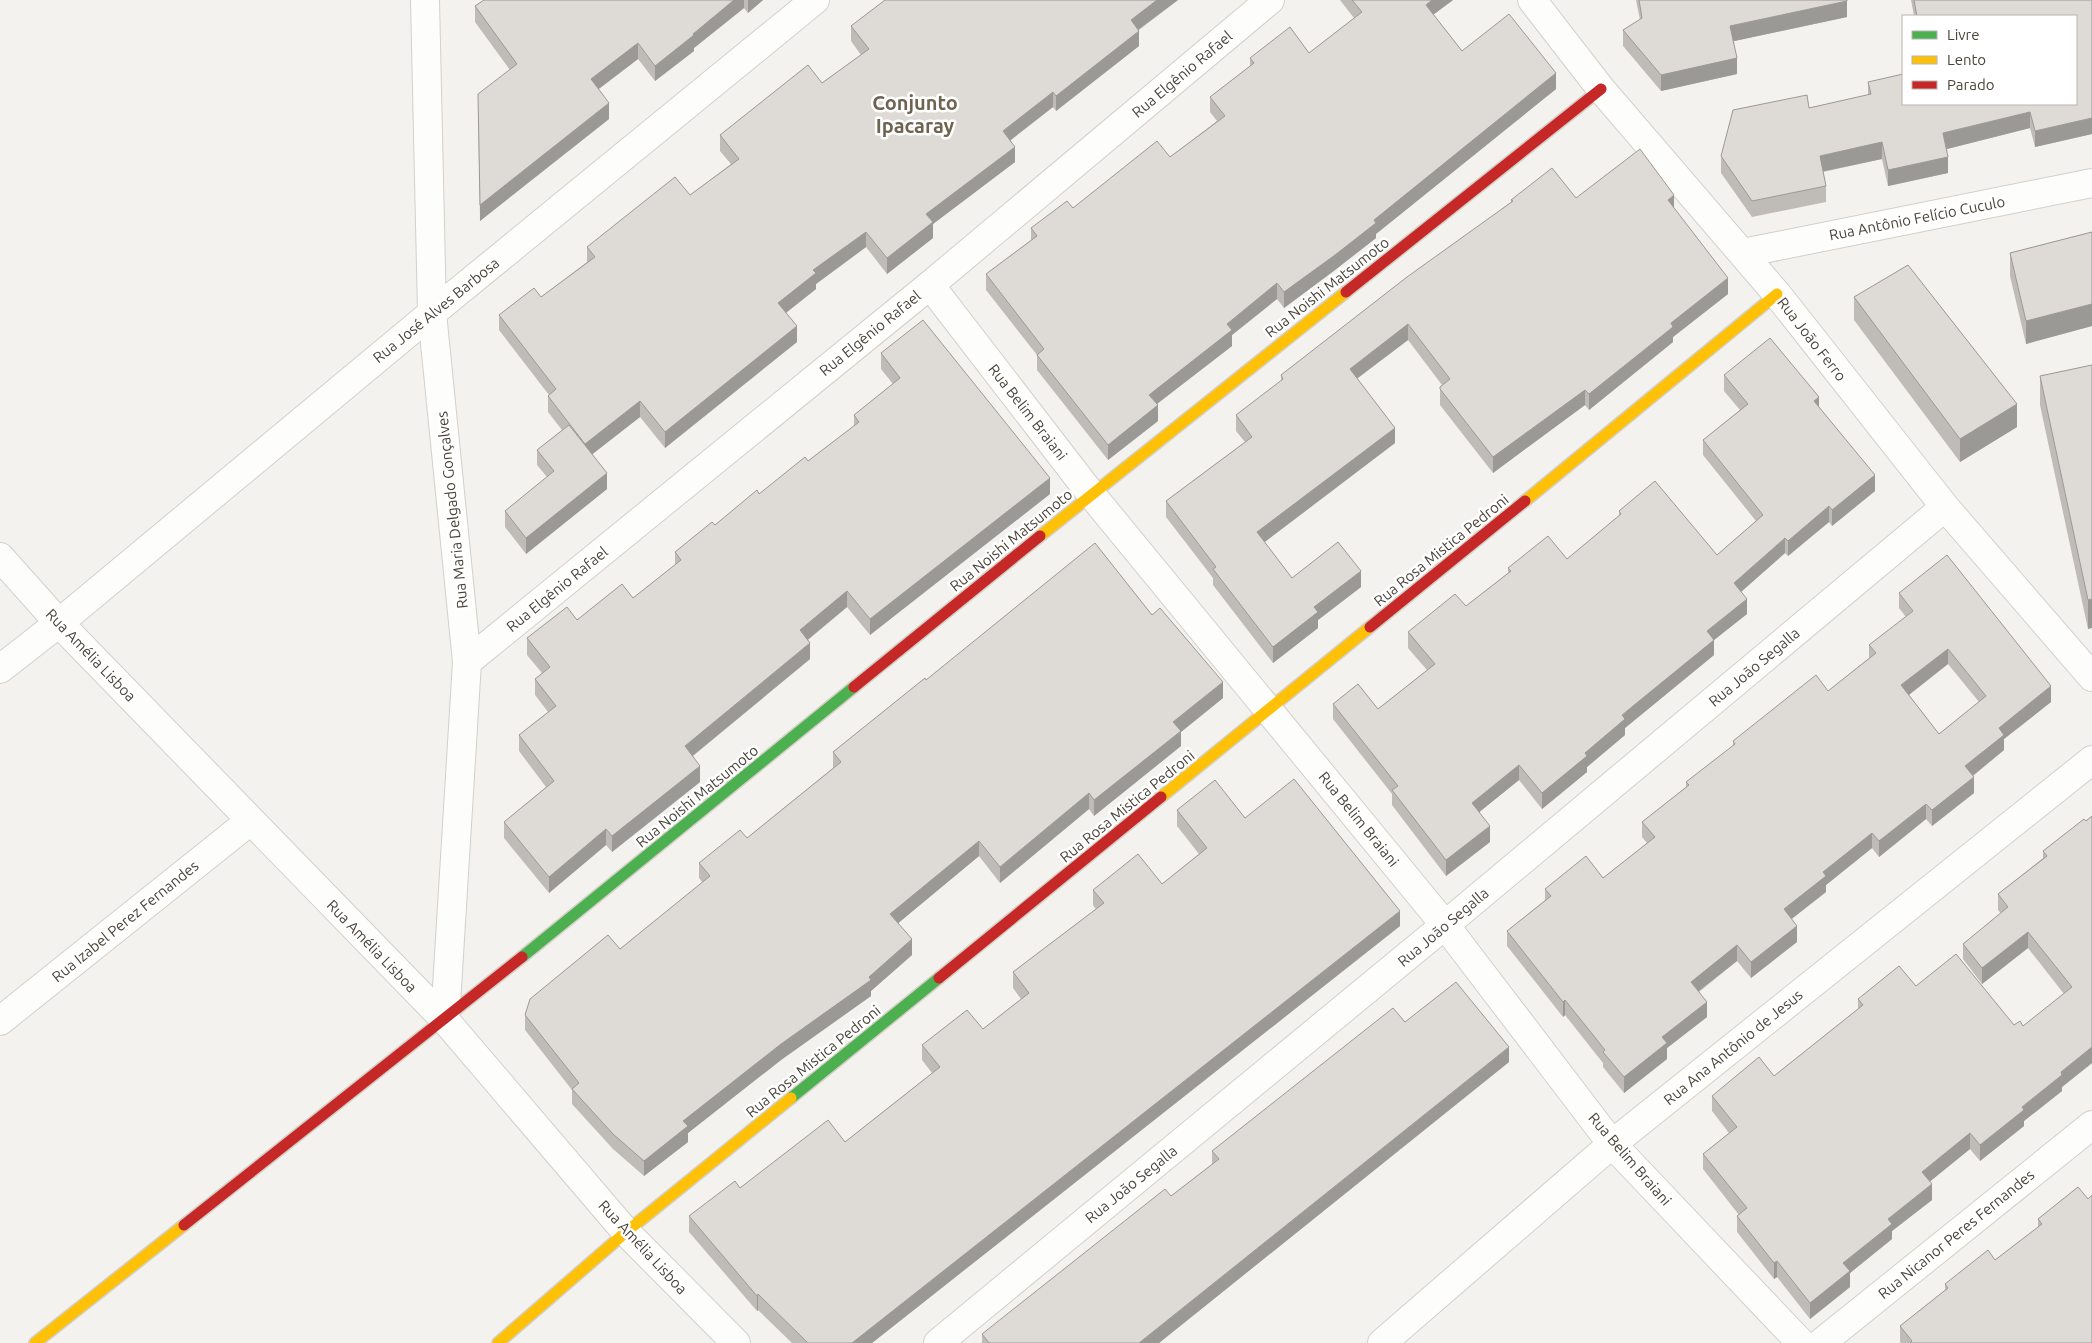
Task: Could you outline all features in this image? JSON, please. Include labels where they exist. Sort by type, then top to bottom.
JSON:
[{"type":"street","name":"Rua Maria Delgado Gonçalves","points":[[425,0],[432,313],[467,662],[445,1020]]},
{"type":"street","name":"Rua José Alves Barbosa","points":[[0,669],[59,623],[432,313],[815,0]]},
{"type":"street","name":"Rua Elgênio Rafael","points":[[467,662],[930,285],[1270,0]]},
{"type":"street","name":"Rua João Ferro","points":[[1532,0],[1600,89],[1777,294],[1945,507],[2092,677]]},
{"type":"street","name":"Rua Noishi Matsumoto","points":[[35,1343],[445,1020],[1091,494],[1600,89]]},
{"type":"street","name":"Rua Antônio Felício Cuculo","points":[[1742,253],[2092,183]]},
{"type":"street","name":"Rua Belim Braiani","points":[[930,285],[1091,494],[1270,709],[1445,925],[1612,1144],[1800,1343]]},
{"type":"street","name":"Rua Rosa Mistica Pedroni","points":[[498,1343],[626,1232],[1777,294]]},
{"type":"street","name":"Rua João Segalla","points":[[938,1343],[1445,925],[1945,507]]},
{"type":"street","name":"Rua Amélia Lisboa","points":[[0,557],[59,623],[445,1020],[626,1232],[736,1343]]},
{"type":"street","name":"Rua Ana Antônio de Jesus","points":[[1382,1343],[1612,1144],[2092,760]]},
{"type":"street","name":"Rua Izabel Perez Fernandes","points":[[0,1021],[250,821]]},
{"type":"street","name":"Rua Nicanor Peres Fernandes","points":[[1821,1343],[2092,1125]]},
{"type":"building","points":[[484,0],[734,0],[655,66],[638,43],[591,79],[609,103],[480,205],[478,94],[517,64],[475,6]]},
{"type":"building","points":[[885,0],[1157,0],[1131,20],[1139,31],[1056,96],[1053,92],[1003,131],[1015,147],[926,214],[933,222],[887,258],[866,232],[813,270],[816,273],[778,303],[797,326],[665,432],[640,401],[585,444],[548,396],[556,389],[499,315],[534,288],[541,297],[595,257],[587,247],[675,177],[690,195],[739,159],[720,135],[808,65],[822,83],[869,49],[851,26]]},
{"type":"building","points":[[1352,0],[1432,0],[1426,5],[1462,51],[1509,14],[1556,73],[1374,220],[1376,223],[1335,255],[1284,292],[1277,283],[1227,324],[1232,330],[1149,395],[1158,405],[1108,445],[1037,355],[1044,349],[986,274],[1037,236],[1031,228],[1067,201],[1073,208],[1157,141],[1170,157],[1225,116],[1210,97],[1254,63],[1250,58],[1290,27],[1309,53],[1362,12]]},
{"type":"building","points":[[1639,0],[1847,1],[1730,26],[1737,58],[1661,75],[1623,30],[1642,18]]},
{"type":"building","points":[[1914,0],[2092,0],[2092,118],[2035,131],[2030,112],[1943,133],[1948,157],[1888,170],[1882,142],[1820,156],[1826,186],[1752,201],[1721,156],[1733,110],[1807,95],[1809,108],[1871,94],[1868,82],[1902,74],[1902,105],[2077,105],[2077,15],[1917,15]]},
{"type":"building","points":[[1640,149],[1674,195],[1668,200],[1728,278],[1671,323],[1673,327],[1589,394],[1585,390],[1493,457],[1440,389],[1450,379],[1408,324],[1350,369],[1395,428],[1257,532],[1292,578],[1338,542],[1361,571],[1314,607],[1318,612],[1273,647],[1213,569],[1216,567],[1166,501],[1252,437],[1236,415],[1283,379],[1281,375],[1407,277],[1513,201],[1511,200],[1552,168],[1576,198]]},
{"type":"building","points":[[2092,232],[2092,304],[2026,321],[2010,253]]},
{"type":"building","points":[[1908,265],[2017,404],[1960,439],[1854,297]]},
{"type":"building","points":[[923,320],[1050,478],[870,619],[847,591],[800,630],[810,643],[685,746],[700,766],[612,836],[606,829],[549,877],[504,822],[554,781],[519,735],[556,706],[535,679],[550,667],[527,638],[567,607],[577,620],[622,584],[633,598],[681,560],[675,552],[712,522],[715,525],[757,490],[759,494],[805,457],[808,461],[859,422],[854,415],[900,378],[881,353]]},
{"type":"building","points":[[1770,338],[1819,397],[1814,401],[1875,475],[1832,510],[1829,506],[1788,541],[1785,538],[1734,583],[1747,599],[1707,631],[1714,640],[1622,715],[1625,719],[1585,753],[1587,756],[1542,793],[1519,765],[1472,803],[1490,826],[1446,860],[1392,790],[1398,786],[1333,704],[1358,684],[1378,709],[1435,664],[1408,632],[1455,594],[1466,606],[1511,571],[1508,568],[1548,536],[1567,559],[1621,514],[1619,511],[1655,481],[1717,555],[1763,515],[1703,440],[1748,404],[1724,375]]},
{"type":"building","points":[[2092,365],[2092,599],[2088,600],[2040,376]]},
{"type":"building","points":[[569,425],[607,473],[526,538],[505,511],[554,471],[537,450]]},
{"type":"building","points":[[1095,543],[1152,615],[1160,608],[1223,682],[1173,722],[1181,731],[1094,800],[1089,793],[1000,867],[979,841],[890,914],[912,939],[869,977],[871,980],[781,1044],[683,1121],[688,1126],[644,1161],[613,1134],[572,1089],[579,1083],[525,1015],[530,999],[608,935],[620,949],[710,876],[699,863],[740,830],[747,838],[841,762],[833,752],[925,678],[926,680]]},
{"type":"building","points":[[1947,555],[2051,686],[1999,728],[2004,735],[1965,766],[1974,777],[1932,810],[1926,804],[1879,841],[1872,833],[1823,872],[1826,876],[1784,909],[1797,926],[1751,962],[1737,945],[1691,982],[1707,1002],[1662,1037],[1667,1043],[1624,1077],[1565,1000],[1563,1002],[1507,931],[1551,896],[1545,889],[1586,856],[1603,878],[1655,837],[1642,822],[1689,785],[1686,782],[1735,744],[1733,741],[1816,675],[1828,691],[1876,653],[1869,645],[1913,611],[1899,593]],"holes":[[[1948,649],[1986,696],[1939,734],[1901,685]]]},
{"type":"building","points":[[1294,779],[1400,911],[852,1343],[808,1343],[758,1294],[757,1296],[689,1216],[735,1181],[740,1188],[828,1120],[845,1142],[940,1067],[922,1045],[967,1010],[983,1029],[1029,993],[1013,972],[1104,903],[1093,890],[1138,854],[1162,884],[1207,848],[1177,810],[1215,780],[1245,818]]},
{"type":"building","points":[[2092,816],[2092,1047],[2061,1072],[2062,1075],[2022,1107],[2024,1110],[1980,1145],[1970,1133],[1922,1172],[1932,1184],[1888,1219],[1892,1224],[1843,1263],[1850,1271],[1810,1303],[1777,1261],[1774,1263],[1737,1216],[1747,1208],[1703,1154],[1737,1127],[1712,1096],[1759,1057],[1774,1076],[1863,1005],[1858,999],[1899,966],[1916,986],[1956,954],[2014,1025],[2020,1021],[2023,1026],[2072,987],[2028,932],[1982,968],[1963,944],[2008,907],[1998,894],[2047,856],[2043,851],[2084,819],[2086,821]]},
{"type":"building","points":[[1456,982],[1509,1047],[1139,1343],[989,1343],[982,1334],[1165,1189],[1171,1196],[1219,1159],[1212,1151],[1393,1008],[1405,1022]]},
{"type":"building","points":[[2078,1187],[2088,1199],[2092,1195],[2092,1343],[1910,1343],[1912,1341],[1900,1326],[1948,1288],[1945,1284],[1988,1250],[1995,1260],[2042,1224],[2038,1219]]},
{"type":"traffic: fast","points":[[522,957],[854,687]]},
{"type":"traffic: fast","points":[[791,1098],[939,978]]},
{"type":"traffic: slow","points":[[1040,536],[1346,292]]},
{"type":"traffic: slow","points":[[1525,501],[1777,294]]},
{"type":"traffic: slow","points":[[1161,797],[1370,627]]},
{"type":"traffic: slow","points":[[498,1343],[626,1232],[791,1098]]},
{"type":"traffic: slow","points":[[35,1343],[184,1225]]},
{"type":"traffic: jam","points":[[1346,292],[1601,89]]},
{"type":"traffic: jam","points":[[1370,627],[1525,501]]},
{"type":"traffic: jam","points":[[854,687],[1040,536]]},
{"type":"traffic: jam","points":[[939,978],[1161,797]]},
{"type":"traffic: jam","points":[[184,1225],[522,957]]},
{"type":"district","name":"Conjunto Ipacaray","points":[[915,114]]}]
